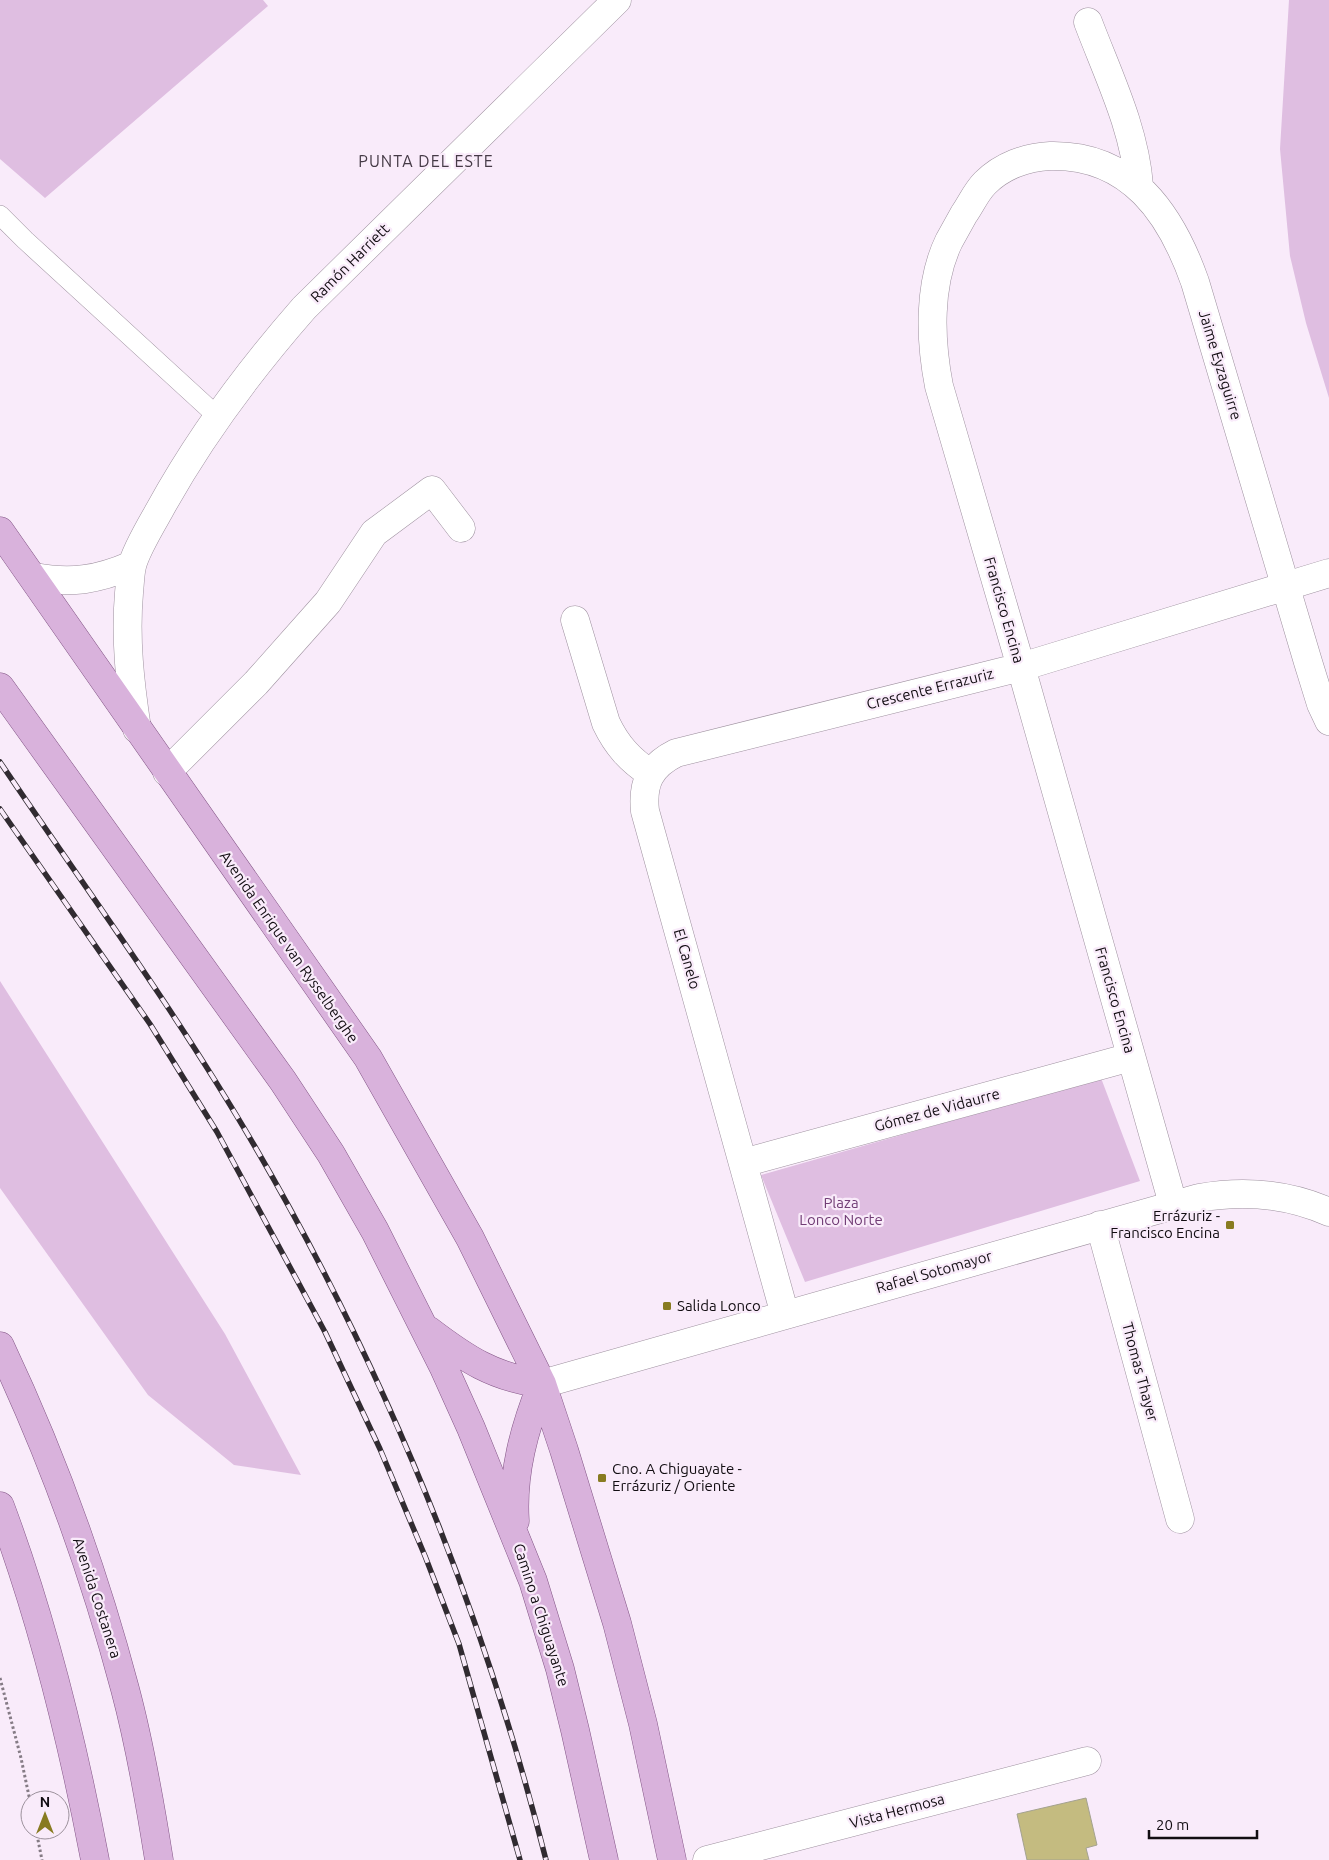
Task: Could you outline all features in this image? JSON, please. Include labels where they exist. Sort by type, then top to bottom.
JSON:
[{"type":"main road","name":"Avenida Enrique van Rysselberghe","points":[[0,531],[34,577],[137,729],[368,1058],[470,1238],[542,1384]]},
{"type":"main road","points":[[0,687],[283,1081],[331,1154],[370,1222],[423,1326],[454,1350],[497,1374],[519,1381],[542,1384]]},
{"type":"main road","name":"Camino a Chiguayante","points":[[423,1326],[471,1428],[533,1581],[560,1669],[590,1790],[604,1860]]},
{"type":"main road","name":"Avenida Costanera","points":[[0,1346],[36,1427],[66,1505],[99,1601],[125,1690],[159,1860]]},
{"type":"main road","points":[[516,1538],[515,1491],[519,1454],[528,1419],[542,1384]]},
{"type":"main road","points":[[542,1384],[588,1524],[617,1623],[644,1724],[672,1860]]},
{"type":"main road","points":[[0,1506],[38,1618],[61,1700],[80,1782],[95,1860]]},
{"type":"street","name":"Ramón Harriett","points":[[137,729],[128,658],[128,611],[132,565],[150,526],[177,478],[217,416],[262,357],[304,308],[617,0]]},
{"type":"street","points":[[1088,22],[1132,137],[1139,186]]},
{"type":"street","name":"Francisco Encina","points":[[1139,186],[1117,171],[1092,161],[1077,158],[1045,157],[1029,159],[1012,164],[997,173],[984,184],[974,197],[949,242],[940,266],[932,317],[935,364],[942,395],[1173,1204]]},
{"type":"street","name":"Jaime Eyzaguirre","points":[[1139,186],[1169,224],[1186,256],[1321,704],[1329,721]]},
{"type":"street","points":[[167,772],[256,683],[328,602],[374,533],[432,490],[461,528]]},
{"type":"street","points":[[34,577],[54,581],[75,581],[94,578],[132,565]]},
{"type":"street","name":"Crescente Errazuriz","points":[[651,774],[657,765],[676,754],[1021,667],[1329,573]]},
{"type":"street","points":[[575,620],[606,724],[621,750],[635,764],[651,774]]},
{"type":"street","name":"El Canelo","points":[[651,774],[645,786],[645,811],[786,1315]]},
{"type":"street","name":"Gómez de Vidaurre","points":[[743,1163],[1131,1057]]},
{"type":"street","name":"Rafael Sotomayor","points":[[542,1384],[1173,1204],[1225,1193],[1251,1193],[1281,1196],[1311,1204],[1329,1212]]},
{"type":"street","name":"Thomas Thayer","points":[[1100,1225],[1180,1519]]},
{"type":"street","name":"Vista Hermosa","points":[[707,1860],[1087,1761]]},
{"type":"lane","points":[[0,215],[32,247],[217,416]]},
{"type":"path","points":[[0,1678],[28,1790]]},
{"type":"path","points":[[38,1840],[42,1860]]},
{"type":"green space","points":[[0,0],[263,0],[268,6],[45,198],[0,159]]},
{"type":"green space","points":[[1289,0],[1329,0],[1329,398],[1306,323],[1290,256],[1280,149]]},
{"type":"green space","points":[[0,981],[225,1334],[301,1475],[234,1465],[148,1395],[0,1188]]},
{"type":"green space","name":"Plaza Lonco Norte","points":[[1101,1078],[1140,1181],[805,1282],[761,1175]]},
{"type":"building","points":[[1086,1798],[1097,1845],[1086,1848],[1089,1860],[1027,1860],[1017,1814]]},
{"type":"railway","points":[[0,762],[162,999],[225,1096],[301,1229],[346,1316],[387,1403],[425,1492],[460,1583],[492,1674],[521,1767],[546,1860]]},
{"type":"railway","points":[[0,809],[150,1024],[217,1132],[325,1332],[380,1449],[425,1556],[459,1644],[520,1860]]},
{"type":"place","name":"Errázuriz - Francisco Encina","points":[[1230,1225]]},
{"type":"place","name":"Salida Lonco","points":[[667,1306]]},
{"type":"place","name":"Cno. A Chiguayate - Errázuriz / Oriente","points":[[602,1478]]},
{"type":"district","name":"PUNTA DEL ESTE","points":[[426,161]]}]
